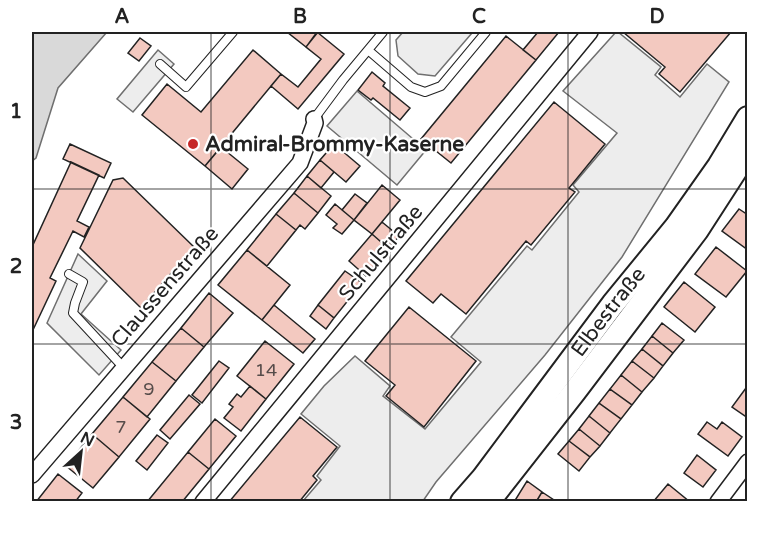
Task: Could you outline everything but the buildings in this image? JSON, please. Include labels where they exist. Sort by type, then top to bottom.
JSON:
[{"type":"main road","name":"Elbestraße","points":[[462,501],[483,478],[613,304],[676,227],[719,166],[747,118]]},
{"type":"main road","name":"Elbestraße","points":[[488,501],[697,230],[747,152]]},
{"type":"street","name":"Schulstraße","points":[[202,501],[590,32]]},
{"type":"street","name":"Claussenstraße","points":[[32,474],[300,163],[315,123],[314,119]]},
{"type":"street","points":[[718,501],[747,462]]},
{"type":"lane","points":[[160,64],[186,87],[233,32]]},
{"type":"lane","points":[[314,119],[383,32]]},
{"type":"lane","points":[[368,50],[411,87],[425,92],[441,86],[486,32]]},
{"type":"lane","points":[[69,274],[83,282],[73,313],[124,368]]},
{"type":"shaded area","points":[[32,32],[107,32],[58,88],[36,158],[32,161]]},
{"type":"shaded area","points":[[403,32],[472,33],[435,76],[418,74],[398,56],[396,40]]},
{"type":"shaded area","points":[[616,32],[661,67],[655,75],[680,97],[707,64],[729,82],[622,257],[545,355],[436,482],[423,501],[303,501],[321,480],[317,476],[340,446],[301,414],[324,386],[355,356],[390,386],[383,396],[425,429],[481,362],[451,337],[527,246],[532,250],[579,192],[573,185],[617,133],[563,91]]},
{"type":"shaded area","points":[[158,50],[174,64],[133,112],[117,99]]},
{"type":"shaded area","points":[[357,91],[426,150],[397,185],[327,126]]},
{"type":"shaded area","points":[[78,254],[107,281],[81,314],[121,350],[99,375],[47,323]]},
{"type":"place","name":"Admiral-Brommy-Kaserne","points":[[193,144]]}]
